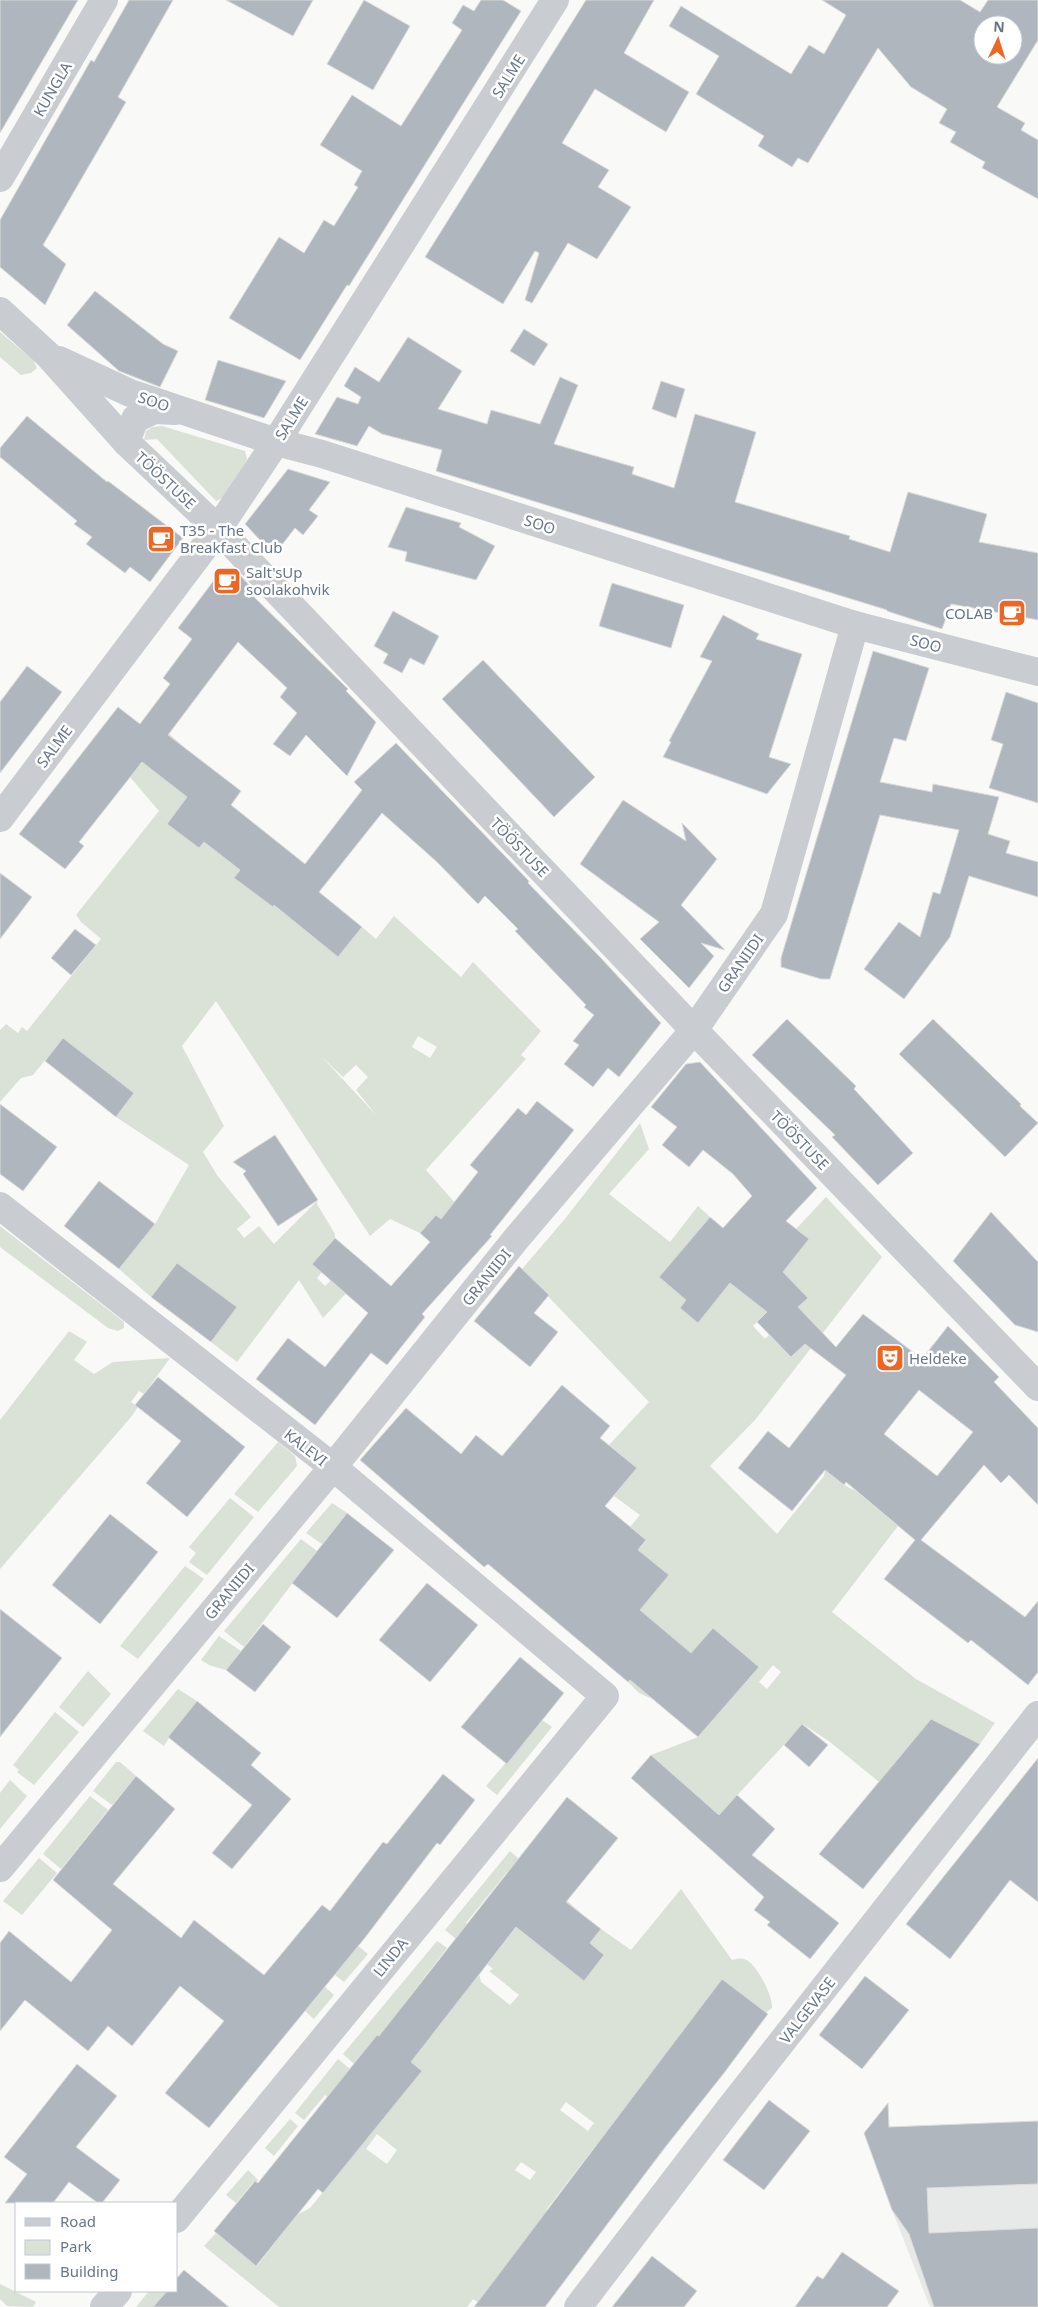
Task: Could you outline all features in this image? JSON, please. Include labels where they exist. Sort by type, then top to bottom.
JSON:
[{"type":"street","name":"KUNGLA","points":[[0,178],[104,0]]},
{"type":"street","name":"SALME","points":[[0,818],[218,529],[276,442],[555,0]]},
{"type":"street","name":"TÖÖSTUSE","points":[[0,311],[48,355],[126,442],[218,529],[694,1030],[1038,1387]]},
{"type":"street","name":"SOO","points":[[48,355],[130,393],[276,442],[331,457],[855,625],[1038,672]]},
{"type":"street","points":[[126,442],[135,419],[154,410],[184,411]]},
{"type":"street","name":"GRANIIDI","points":[[0,1868],[333,1467],[516,1239],[694,1030],[774,914],[855,625]]},
{"type":"street","name":"KALEVI","points":[[0,1206],[333,1467],[605,1696]]},
{"type":"street","name":"LINDA","points":[[178,2217],[605,1696]]},
{"type":"street","name":"VALGEVASE","points":[[578,2307],[730,2108],[1038,1714]]},
{"type":"street","points":[[104,2307],[117,2292]]},
{"type":"shaded area","points":[[1038,2184],[1038,2307],[930,2307],[892,2210],[927,2188]]},
{"type":"green space","points":[[0,332],[33,360],[37,368],[31,373],[21,375],[0,357]]},
{"type":"green space","points":[[162,426],[245,451],[247,459],[223,498],[216,501],[157,439],[144,440],[146,431],[152,427]]},
{"type":"green space","points":[[168,733],[184,747],[162,777],[187,797],[167,824],[199,848],[204,842],[240,870],[235,878],[273,907],[289,885],[300,893],[325,897],[301,927],[338,957],[362,927],[376,939],[394,916],[461,977],[473,962],[541,1031],[521,1055],[526,1059],[426,1170],[457,1205],[444,1221],[436,1215],[420,1233],[390,1219],[370,1236],[216,1001],[182,1046],[224,1126],[203,1152],[217,1175],[251,1217],[237,1229],[244,1238],[259,1226],[274,1244],[318,1200],[317,1204],[335,1234],[335,1238],[313,1263],[322,1272],[317,1278],[325,1286],[331,1280],[369,1269],[323,1318],[299,1280],[237,1362],[211,1342],[236,1307],[177,1263],[151,1297],[119,1269],[155,1224],[189,1165],[116,1117],[134,1093],[63,1038],[33,1075],[21,1078],[0,1102],[0,1030],[6,1024],[18,1033],[22,1027],[27,1031],[101,939],[81,922],[76,915],[159,811],[130,777]],"holes":[[[418,1036],[437,1047],[430,1058],[412,1047]],[[322,1057],[343,1077],[356,1065],[368,1077],[356,1090],[376,1115]]]},
{"type":"green space","points":[[640,1123],[649,1149],[609,1194],[670,1242],[698,1206],[710,1217],[660,1277],[686,1300],[698,1323],[753,1254],[796,1229],[826,1197],[882,1257],[755,1420],[710,1466],[777,1534],[824,1476],[825,1470],[844,1485],[856,1491],[898,1526],[832,1612],[916,1679],[995,1723],[980,1744],[931,1719],[891,1767],[933,1802],[922,1817],[830,1742],[803,1724],[719,1815],[651,1755],[698,1737],[734,1695],[748,1658],[713,1628],[652,1699],[639,1693],[628,1682],[668,1635],[635,1606],[619,1574],[646,1541],[630,1527],[640,1515],[614,1496],[637,1468],[609,1445],[649,1402],[522,1269],[564,1220]],"holes":[[[786,1295],[807,1298],[798,1307],[819,1330],[791,1357],[769,1335],[765,1339],[753,1326]],[[773,1665],[781,1672],[767,1689],[759,1682]]]},
{"type":"green space","points":[[0,1226],[124,1322],[124,1328],[118,1331],[108,1328],[0,1247]]},
{"type":"green space","points":[[69,1331],[87,1342],[74,1360],[94,1374],[113,1362],[170,1358],[144,1394],[139,1391],[131,1402],[138,1407],[131,1417],[0,1569],[0,1420]]},
{"type":"green space","points":[[278,1442],[295,1456],[297,1466],[258,1512],[234,1494]]},
{"type":"green space","points":[[230,1498],[254,1517],[207,1575],[189,1562],[196,1553],[189,1547]]},
{"type":"green space","points":[[332,1503],[347,1513],[322,1544],[306,1533]]},
{"type":"green space","points":[[301,1539],[317,1551],[244,1647],[224,1631]]},
{"type":"green space","points":[[185,1566],[204,1579],[138,1659],[120,1646]]},
{"type":"green space","points":[[219,1636],[241,1651],[226,1670],[209,1665],[201,1660]]},
{"type":"green space","points":[[88,1671],[111,1694],[83,1727],[59,1707]]},
{"type":"green space","points":[[178,1689],[197,1701],[168,1737],[164,1746],[143,1731]]},
{"type":"green space","points":[[55,1712],[79,1732],[34,1785],[17,1772],[19,1770],[13,1765]]},
{"type":"green space","points":[[542,1720],[552,1727],[497,1795],[486,1786]]},
{"type":"green space","points":[[116,1762],[120,1762],[136,1776],[112,1805],[93,1791]]},
{"type":"green space","points":[[10,1780],[27,1796],[0,1829],[0,1793]]},
{"type":"green space","points":[[90,1796],[108,1810],[61,1869],[43,1854]]},
{"type":"green space","points":[[510,1851],[580,1912],[549,1953],[584,1980],[604,1955],[590,1943],[601,1929],[631,1950],[681,1889],[732,1960],[744,1959],[754,1966],[767,1988],[772,2008],[619,2117],[664,2150],[641,2178],[596,2145],[546,2210],[591,2245],[583,2257],[538,2224],[485,2307],[473,2299],[467,2307],[279,2307],[204,2246],[216,2233],[257,2266],[297,2215],[310,2208],[422,2071],[354,2064],[343,2054],[437,1941],[447,1948],[403,2005],[435,2031],[479,1974],[481,1982],[510,2005],[519,1995],[489,1971],[493,1969],[445,1930]],"holes":[[[507,1872],[540,1897],[499,1949],[466,1923]],[[566,2102],[594,2123],[588,2131],[560,2110]],[[377,2134],[397,2150],[387,2164],[366,2149]],[[521,2162],[536,2172],[530,2180],[515,2170]]]},
{"type":"green space","points":[[39,1858],[57,1873],[22,1915],[3,1901]]},
{"type":"green space","points":[[358,1946],[368,1954],[344,1982],[334,1974]]},
{"type":"green space","points":[[324,1986],[334,1995],[314,2019],[304,2010]]},
{"type":"green space","points":[[338,2059],[350,2069],[327,2097],[325,2095],[304,2120],[295,2113]]},
{"type":"green space","points":[[290,2119],[298,2126],[274,2156],[265,2148]]},
{"type":"green space","points":[[248,2170],[258,2180],[254,2181],[236,2203],[226,2195]]},
{"type":"green space","points":[[0,2284],[36,2302],[33,2307],[7,2306],[0,2299]]},
{"type":"green space","points":[[148,2292],[166,2292],[153,2307],[136,2307]]},
{"type":"building","points":[[0,0],[78,0],[0,133]]},
{"type":"building","points":[[129,0],[173,0],[118,97],[126,102],[43,245],[66,264],[45,305],[0,267],[0,220],[91,60],[94,62]]},
{"type":"building","points":[[226,0],[313,0],[293,36]]},
{"type":"building","points":[[364,0],[410,26],[373,90],[327,64]]},
{"type":"building","points":[[481,0],[503,0],[521,11],[349,286],[347,285],[300,360],[229,318],[279,237],[304,253],[324,220],[334,226],[358,187],[354,185],[362,171],[320,145],[352,95],[401,126],[462,30],[452,23],[463,5],[474,11]]},
{"type":"building","points":[[586,0],[654,0],[624,53],[689,92],[666,132],[595,89],[562,143],[609,170],[598,187],[631,207],[597,259],[568,243],[532,303],[525,300],[539,253],[535,251],[503,304],[425,257]]},
{"type":"building","points":[[822,0],[960,0],[980,12],[988,0],[1038,0],[1038,40],[1023,65],[1023,15],[973,15],[973,65],[1023,65],[997,107],[1025,123],[1021,130],[1038,140],[1038,199],[982,168],[985,162],[950,142],[956,132],[939,123],[947,109],[911,87],[878,48],[808,163],[798,158],[792,167],[758,146],[764,136],[696,94],[719,56],[669,26],[681,6],[791,74],[809,45],[824,54],[846,15]]},
{"type":"building","points":[[95,291],[163,344],[178,351],[160,387],[119,371],[67,325]]},
{"type":"building","points":[[524,329],[548,344],[534,366],[510,351]]},
{"type":"building","points":[[408,337],[462,371],[438,409],[487,424],[491,410],[540,424],[560,377],[578,385],[554,444],[634,467],[632,474],[674,488],[695,414],[756,432],[735,502],[850,536],[849,539],[890,552],[908,492],[987,514],[979,542],[1038,553],[1038,620],[951,604],[942,629],[887,610],[436,471],[442,450],[382,434],[369,426],[357,446],[315,434],[337,397],[358,404],[361,397],[344,386],[355,367],[379,382]]},
{"type":"building","points":[[218,360],[286,381],[264,418],[205,400]]},
{"type":"building","points":[[661,381],[685,389],[676,418],[652,409]]},
{"type":"building","points":[[27,416],[107,482],[183,538],[150,582],[130,567],[125,573],[86,544],[92,537],[74,524],[77,521],[0,457],[0,448]]},
{"type":"building","points":[[288,469],[330,482],[309,510],[318,516],[303,535],[295,528],[274,555],[245,524]]},
{"type":"building","points":[[406,507],[461,523],[459,527],[495,546],[476,580],[405,561],[407,552],[388,547]]},
{"type":"building","points":[[221,571],[238,573],[250,586],[249,592],[348,689],[346,691],[376,722],[347,776],[306,735],[290,756],[273,744],[297,713],[280,697],[287,688],[238,642],[168,735],[241,791],[231,805],[305,864],[362,790],[354,782],[396,743],[529,881],[528,883],[661,1023],[619,1077],[608,1068],[593,1087],[564,1064],[579,1045],[573,1041],[594,1015],[584,1007],[586,1005],[515,931],[518,929],[485,896],[478,904],[437,862],[382,813],[319,892],[362,927],[338,957],[274,905],[273,907],[234,878],[240,870],[204,842],[199,848],[167,824],[187,797],[142,762],[79,842],[84,846],[65,869],[19,834],[118,707],[140,724],[170,684],[163,678],[192,639],[178,628]]},
{"type":"building","points":[[612,583],[684,605],[671,648],[599,626]]},
{"type":"building","points":[[393,611],[439,636],[424,665],[410,658],[402,673],[383,663],[388,654],[374,646]]},
{"type":"building","points":[[723,615],[759,634],[756,639],[802,654],[769,757],[791,764],[767,794],[663,757],[671,742],[669,741],[712,661],[700,657]]},
{"type":"building","points":[[873,651],[929,668],[906,741],[894,738],[880,782],[932,792],[933,784],[999,797],[988,834],[1010,841],[1006,853],[1038,862],[1038,897],[969,876],[950,937],[904,999],[864,969],[899,922],[920,937],[933,892],[940,894],[959,830],[880,815],[830,979],[821,979],[781,967],[781,958]]},
{"type":"building","points":[[483,660],[595,777],[554,817],[442,699]]},
{"type":"building","points":[[27,666],[62,692],[0,773],[0,702]]},
{"type":"building","points":[[1006,692],[1038,703],[1038,803],[989,788],[1003,744],[991,740]]},
{"type":"building","points":[[623,800],[686,841],[682,823],[717,859],[681,905],[725,950],[701,943],[714,956],[689,988],[640,939],[659,922],[580,864]]},
{"type":"building","points":[[0,873],[32,897],[0,939]]},
{"type":"building","points":[[75,929],[96,945],[71,975],[51,958]]},
{"type":"building","points":[[787,1019],[856,1086],[854,1089],[913,1153],[878,1185],[832,1137],[835,1135],[752,1055]]},
{"type":"building","points":[[933,1019],[1021,1104],[1020,1106],[1038,1123],[1005,1157],[899,1054]]},
{"type":"building","points":[[63,1038],[134,1093],[116,1117],[45,1061]]},
{"type":"building","points":[[700,1062],[817,1188],[786,1221],[809,1239],[783,1272],[808,1298],[798,1307],[836,1347],[863,1314],[922,1359],[948,1326],[999,1377],[994,1382],[1038,1428],[1038,1505],[1009,1475],[1001,1483],[984,1465],[921,1540],[1025,1617],[1038,1601],[1038,1672],[1028,1685],[971,1640],[968,1643],[884,1579],[915,1540],[846,1482],[844,1485],[825,1470],[792,1511],[738,1468],[768,1431],[789,1448],[846,1375],[805,1344],[791,1357],[757,1322],[767,1312],[730,1283],[698,1323],[680,1308],[686,1300],[659,1277],[710,1217],[723,1228],[752,1196],[733,1174],[703,1150],[689,1167],[662,1145],[677,1127],[651,1107],[686,1064]],"holes":[[[919,1390],[973,1432],[937,1476],[884,1434]]]},
{"type":"building","points":[[537,1101],[574,1130],[490,1235],[492,1236],[422,1314],[425,1317],[387,1365],[371,1353],[315,1425],[256,1379],[288,1338],[325,1367],[368,1313],[312,1264],[335,1238],[391,1286],[430,1242],[420,1233],[436,1215],[441,1219],[478,1172],[470,1165],[518,1108],[526,1115]]},
{"type":"building","points":[[0,1104],[57,1147],[23,1191],[0,1174]]},
{"type":"building","points":[[275,1135],[318,1200],[278,1226],[243,1174],[246,1171],[233,1162]]},
{"type":"building","points":[[99,1181],[155,1224],[119,1269],[64,1226]]},
{"type":"building","points":[[991,1212],[1038,1262],[1038,1332],[1015,1325],[953,1261]]},
{"type":"building","points":[[177,1263],[237,1307],[211,1342],[151,1297]]},
{"type":"building","points":[[519,1266],[549,1295],[534,1313],[558,1332],[530,1367],[474,1321]]},
{"type":"building","points":[[158,1377],[245,1447],[187,1517],[146,1483],[181,1441],[135,1405]]},
{"type":"building","points":[[562,1385],[610,1426],[600,1438],[637,1468],[605,1506],[646,1540],[638,1550],[669,1575],[640,1610],[691,1653],[713,1628],[759,1667],[698,1737],[630,1680],[628,1682],[488,1564],[484,1567],[360,1460],[406,1408],[461,1454],[476,1435],[502,1456]]},
{"type":"building","points":[[347,1513],[394,1550],[337,1618],[292,1583]]},
{"type":"building","points":[[110,1514],[158,1552],[100,1624],[52,1585]]},
{"type":"building","points":[[427,1583],[478,1625],[430,1682],[379,1640]]},
{"type":"building","points":[[0,1609],[62,1658],[0,1737]]},
{"type":"building","points":[[263,1624],[291,1647],[255,1692],[226,1670]]},
{"type":"building","points":[[520,1657],[564,1693],[507,1764],[461,1727]]},
{"type":"building","points":[[197,1701],[261,1753],[251,1765],[291,1799],[232,1869],[212,1853],[252,1805],[168,1737]]},
{"type":"building","points":[[931,1719],[980,1744],[863,1889],[819,1854]]},
{"type":"building","points":[[802,1724],[828,1745],[809,1767],[784,1745]]},
{"type":"building","points":[[651,1755],[719,1815],[737,1795],[775,1829],[752,1855],[839,1923],[810,1959],[767,1925],[770,1922],[754,1910],[764,1897],[631,1778]]},
{"type":"building","points":[[1038,1758],[1038,1902],[1010,1880],[950,1959],[906,1924]]},
{"type":"building","points":[[443,1774],[475,1800],[440,1845],[437,1843],[364,1939],[209,2128],[165,2093],[224,2021],[180,1986],[132,2046],[108,2026],[88,2051],[25,2000],[0,2031],[0,1943],[9,1931],[71,1982],[112,1930],[53,1880],[136,1776],[175,1809],[113,1884],[181,1938],[194,1920],[264,1975],[322,1905],[330,1911],[383,1842],[387,1844]]},
{"type":"building","points":[[567,1797],[618,1838],[566,1902],[601,1929],[590,1943],[604,1955],[584,1981],[516,1927],[411,2062],[422,2071],[323,2193],[318,2189],[256,2266],[214,2231],[255,2181],[258,2183],[377,2035],[379,2036]]},
{"type":"building","points":[[865,1976],[909,2010],[862,2069],[819,2035]]},
{"type":"building","points":[[722,1979],[768,2014],[724,2073],[663,2150],[545,2307],[474,2307]]},
{"type":"building","points":[[77,2064],[117,2096],[76,2147],[120,2180],[103,2202],[97,2202],[69,2182],[54,2202],[5,2203],[27,2174],[4,2157]]},
{"type":"building","points":[[769,2100],[810,2131],[764,2190],[723,2160]]},
{"type":"building","points":[[888,2103],[889,2127],[1038,2121],[1038,2184],[927,2188],[929,2233],[1038,2228],[1038,2307],[934,2307],[909,2234],[892,2210],[864,2133]]},
{"type":"building","points":[[842,2252],[899,2291],[887,2307],[795,2307],[817,2276],[823,2279]]},
{"type":"building","points":[[652,2256],[697,2291],[684,2307],[612,2307]]},
{"type":"building","points":[[184,2270],[229,2307],[153,2307],[166,2292],[178,2292],[178,2277]]},
{"type":"place","name":"T35 - The Breakfast Club","points":[[161,539]]},
{"type":"place","name":"Salt'sUp soolakohvik","points":[[227,581]]},
{"type":"place","name":"COLAB","points":[[1012,613]]},
{"type":"place","name":"Heldeke","points":[[890,1358]]}]
